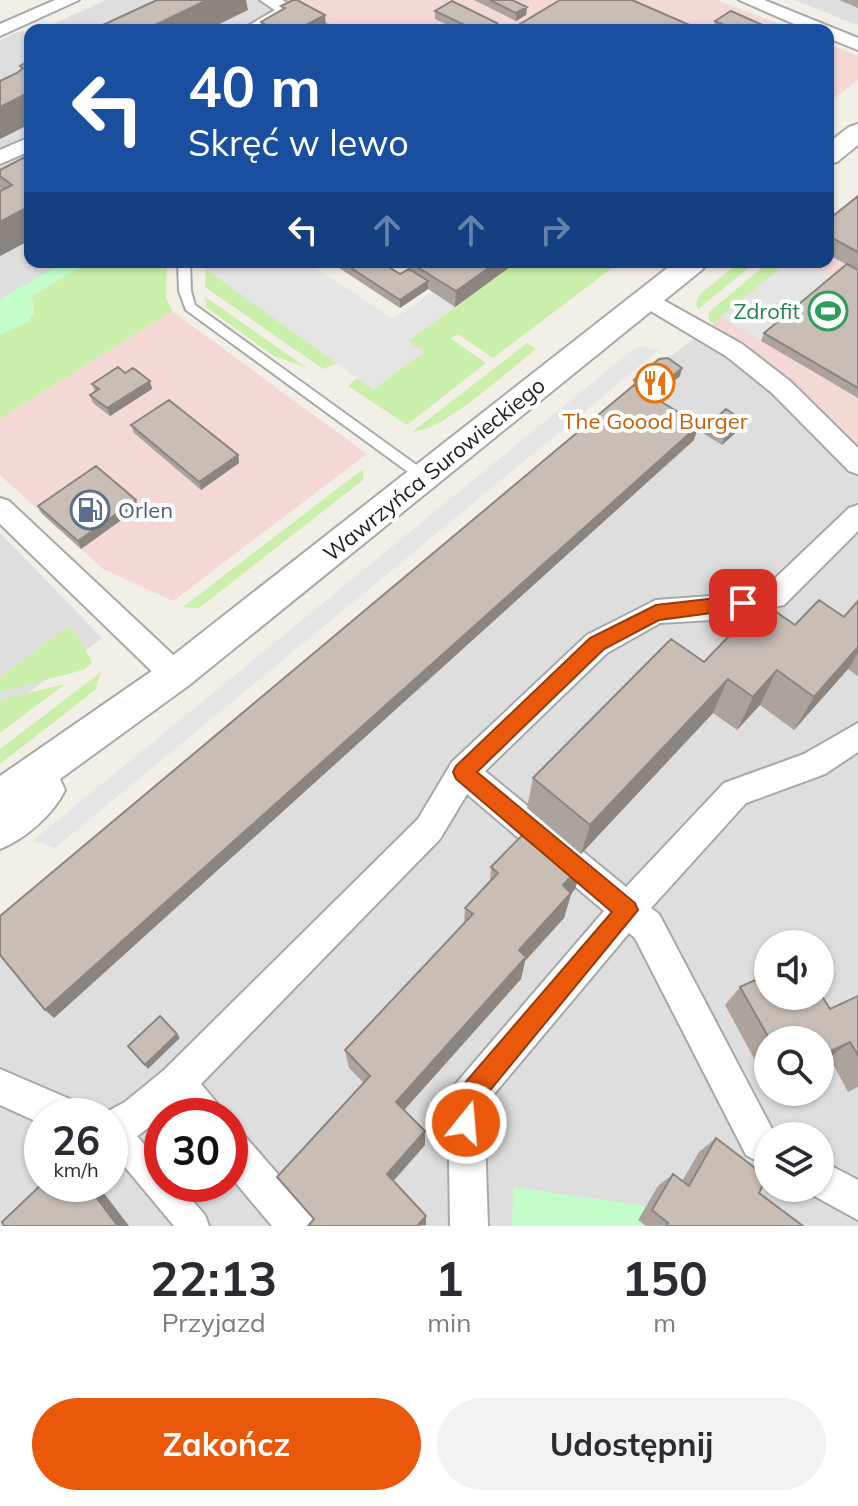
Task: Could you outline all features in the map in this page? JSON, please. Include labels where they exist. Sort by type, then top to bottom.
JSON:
[{"type":"street","points":[[0,31],[70,0]]},
{"type":"street","points":[[269,0],[315,24]]},
{"type":"street","points":[[748,0],[808,24]]},
{"type":"street","points":[[262,24],[289,10]]},
{"type":"street","points":[[834,34],[858,44]]},
{"type":"street","points":[[834,151],[858,132]]},
{"type":"street","points":[[0,158],[24,146]]},
{"type":"street","name":"Wawrzyńca Surowieckiego","points":[[0,830],[175,675],[686,268]]},
{"type":"street","points":[[647,299],[734,350],[781,387],[858,464]]},
{"type":"street","points":[[0,508],[175,675]]},
{"type":"street","points":[[128,1121],[177,1083],[429,829],[463,772],[597,644],[656,612],[711,608],[774,597],[853,527]]},
{"type":"street","name":"Wawrzyńca Surowieckiego","points":[[0,799],[175,675]]},
{"type":"street","points":[[469,1226],[466,1100],[627,910],[735,793],[814,764],[858,736]]},
{"type":"street","points":[[463,772],[647,926],[754,1132]]},
{"type":"street","points":[[177,1083],[189,1098]]},
{"type":"street","points":[[0,1087],[25,1098]]},
{"type":"street","points":[[128,1149],[194,1226]]},
{"type":"street","points":[[248,1168],[296,1225]]},
{"type":"street","points":[[834,1187],[858,1201]]},
{"type":"lane","points":[[184,268],[185,291],[190,307],[424,477]]},
{"type":"shaded area","points":[[106,0],[292,0],[334,24],[53,24]]},
{"type":"shaded area","points":[[292,0],[717,0],[779,24],[334,24]]},
{"type":"shaded area","points":[[795,0],[858,0],[858,24],[857,25]]},
{"type":"shaded area","points":[[24,31],[24,268],[78,268],[31,297],[0,335],[0,40]]},
{"type":"shaded area","points":[[834,46],[858,56],[858,80],[834,98]]},
{"type":"shaded area","points":[[858,199],[858,454],[705,331],[781,268],[834,268],[834,219]]},
{"type":"shaded area","points":[[316,268],[393,319],[432,292],[455,307],[408,341],[424,352],[373,390],[206,269]]},
{"type":"shaded area","points":[[781,268],[818,268],[836,278],[761,341],[720,317]]},
{"type":"shaded area","points":[[172,311],[367,454],[173,601],[103,569],[0,475],[0,419]]},
{"type":"shaded area","points":[[705,331],[858,454],[858,1226],[0,1226],[0,922],[657,366]]},
{"type":"shaded area","points":[[637,346],[659,350],[55,848],[32,841]]},
{"type":"shaded area","points":[[0,533],[102,638],[0,714]]},
{"type":"green space","points":[[54,268],[78,268],[31,297],[34,305],[30,321],[0,335],[0,299]]},
{"type":"green space","points":[[78,268],[167,268],[166,297],[172,311],[0,419],[0,335],[33,315],[31,297]]},
{"type":"green space","points":[[509,268],[612,268],[493,358],[458,334],[451,339],[486,363],[407,425],[348,386],[357,378],[374,389],[423,352],[408,341]]},
{"type":"green space","points":[[732,268],[749,268],[698,309],[696,304],[700,294]]},
{"type":"green space","points":[[762,268],[781,268],[714,323],[709,321],[709,312]]},
{"type":"green space","points":[[206,269],[338,363],[323,369],[205,287]]},
{"type":"green space","points":[[204,296],[307,368],[274,356],[207,308]]},
{"type":"green space","points":[[527,343],[536,349],[476,398],[440,422],[412,432]]},
{"type":"green space","points":[[363,469],[363,480],[199,608],[183,607]]},
{"type":"green space","points":[[69,626],[80,638],[92,663],[83,670],[0,692],[0,677]]},
{"type":"green space","points":[[101,672],[95,690],[0,764],[0,749]]},
{"type":"green space","points":[[65,684],[0,733],[0,700]]},
{"type":"green space","points":[[513,1187],[646,1206],[639,1220],[646,1226],[512,1226]]},
{"type":"building","points":[[157,0],[207,0],[157,24],[105,24]]},
{"type":"building","points":[[297,0],[325,15],[308,24],[261,22],[285,8],[281,6]]},
{"type":"building","points":[[490,0],[512,0],[527,7],[516,13]]},
{"type":"building","points":[[560,0],[632,0],[687,24],[520,24]]},
{"type":"building","points":[[452,1],[497,23],[463,24],[435,11]]},
{"type":"building","points":[[731,11],[760,24],[722,24],[715,21]]},
{"type":"building","points":[[24,64],[24,95],[0,107],[0,81],[17,73],[23,68],[20,66]]},
{"type":"building","points":[[24,158],[24,209],[0,222],[0,191],[12,185],[0,176],[0,170]]},
{"type":"building","points":[[858,196],[858,252],[834,239],[834,215]]},
{"type":"building","name":"Zdrofit","points":[[847,264],[858,270],[858,388],[764,333]]},
{"type":"building","points":[[351,268],[390,268],[400,274],[409,269],[428,281],[400,300]]},
{"type":"building","points":[[419,268],[489,268],[456,291]]},
{"type":"building","name":"The Goood Burger","points":[[668,358],[682,368],[653,393],[634,380],[659,359]]},
{"type":"building","points":[[118,367],[125,373],[133,368],[150,381],[107,408],[90,395],[99,389],[92,384]]},
{"type":"building","points":[[634,385],[699,425],[45,1010],[0,955],[0,916]]},
{"type":"building","points":[[169,400],[238,455],[199,482],[131,425]]},
{"type":"building","points":[[726,409],[744,421],[724,438],[707,426]]},
{"type":"building","name":"Orlen","points":[[96,466],[136,500],[78,541],[38,506]]},
{"type":"building","points":[[819,600],[844,617],[858,601],[858,647],[814,697],[777,670],[753,697],[728,679],[590,825],[533,778],[671,639],[704,662],[762,602],[795,625]]},
{"type":"building","points":[[535,822],[583,863],[563,885],[571,893],[519,950],[526,957],[396,1102],[425,1131],[387,1174],[426,1216],[417,1226],[308,1226],[314,1219],[277,1177],[370,1076],[345,1050],[473,914],[465,908],[498,873],[491,867]]},
{"type":"building","points":[[754,980],[754,1010],[834,1010],[834,1007],[858,996],[858,1055],[850,1042],[834,1049],[834,1026],[762,1026],[740,987]]},
{"type":"building","points":[[160,1016],[177,1034],[145,1065],[128,1046]]},
{"type":"building","points":[[716,1138],[754,1167],[754,1202],[771,1202],[803,1226],[666,1226],[668,1223],[652,1210],[673,1174],[689,1186]]},
{"type":"building","points":[[24,1201],[100,1202],[118,1226],[4,1226],[2,1222]]},
{"type":"place","name":"Zdrofit","points":[[828,311]]},
{"type":"place","name":"The Goood Burger","points":[[655,383]]},
{"type":"place","name":"Orlen","points":[[90,510]]},
{"type":"route","points":[[466,1123],[466,1100],[627,910],[463,772],[597,644],[656,612],[743,603]]}]
